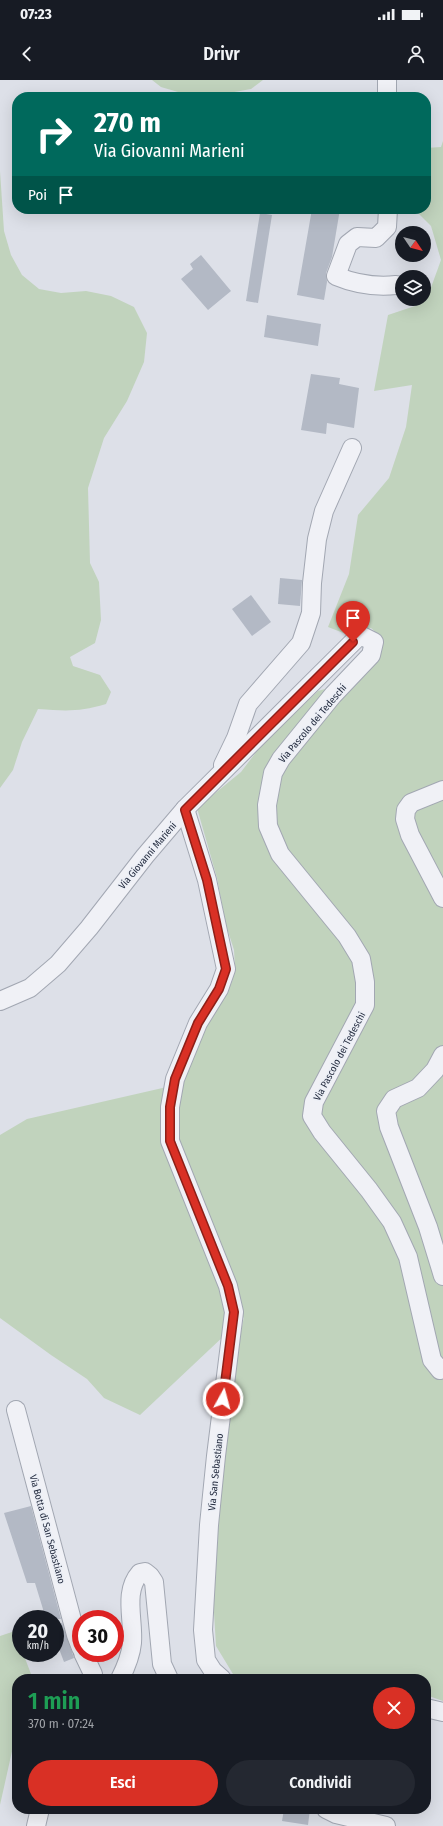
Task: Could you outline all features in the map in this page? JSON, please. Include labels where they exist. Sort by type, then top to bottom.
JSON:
[{"type":"street","points":[[387,80],[387,92]]},
{"type":"street","points":[[388,214],[387,227],[376,238],[357,237],[348,244],[336,276],[350,282],[385,286],[395,285]]},
{"type":"street","points":[[215,780],[236,738],[248,704],[301,643],[311,613],[312,576],[317,539],[324,511],[352,448]]},
{"type":"street","name":"Via Giovanni Marieni","points":[[0,1001],[30,988],[58,964],[89,928],[145,856],[185,810],[360,635]]},
{"type":"street","name":"Via Pascolo dei Tedeschi","points":[[360,635],[374,642],[371,655],[299,736],[281,759],[273,773],[267,805],[268,826],[280,854],[347,936],[361,959],[365,982],[365,1005],[314,1102],[312,1116],[322,1132],[369,1190],[392,1222],[408,1257],[432,1360],[440,1370],[443,1369]]},
{"type":"street","points":[[443,790],[411,803],[406,810],[405,819],[410,835],[443,898]]},
{"type":"street","name":"Via San Sebastiano","points":[[185,810],[207,880],[226,969],[219,989],[198,1023],[175,1079],[170,1107],[170,1141],[228,1286],[234,1312],[209,1525],[203,1630],[206,1660],[216,1674]]},
{"type":"street","points":[[443,1055],[436,1070],[418,1088],[394,1099],[386,1111],[389,1127],[428,1227],[443,1276]]},
{"type":"street","name":"Via Botta di San Sebastiano","points":[[16,1410],[72,1620]]},
{"type":"street","points":[[122,1674],[132,1645],[130,1592],[135,1579],[140,1573],[145,1572],[154,1582],[162,1664],[167,1674]]},
{"type":"street","points":[[87,1662],[93,1674]]},
{"type":"street","points":[[431,1709],[443,1712]]},
{"type":"street","points":[[36,1826],[39,1814]]},
{"type":"street","points":[[336,1814],[386,1826]]},
{"type":"green space","points":[[152,80],[263,80],[251,89],[234,92],[178,92],[161,87]]},
{"type":"green space","points":[[443,141],[443,1701],[431,1697],[431,1674],[233,1674],[216,1646],[213,1596],[216,1506],[236,1355],[244,1317],[140,1415],[104,1398],[87,1379],[0,1318],[0,1135],[27,1119],[180,1084],[208,1023],[232,982],[235,968],[234,950],[226,925],[217,878],[197,808],[241,772],[263,743],[318,691],[353,681],[379,651],[382,638],[371,628],[351,636],[328,627],[349,574],[358,515],[389,478],[406,427],[412,385],[374,391],[388,315],[415,306],[431,306],[431,288],[441,260],[431,226],[419,214],[431,214],[431,148],[441,147]]},
{"type":"green space","points":[[0,171],[4,231],[11,255],[22,275],[39,289],[61,293],[86,291],[111,296],[134,307],[147,333],[144,362],[127,401],[104,438],[88,488],[90,563],[99,582],[101,620],[95,643],[70,657],[73,666],[100,675],[111,692],[106,704],[96,707],[72,710],[38,709],[22,742],[13,770],[0,788]]},
{"type":"green space","points":[[12,1632],[12,1662],[26,1662],[31,1674],[12,1674],[12,1751],[0,1805],[0,1636]]},
{"type":"building","points":[[260,214],[272,215],[258,303],[246,301]]},
{"type":"building","points":[[311,214],[339,214],[332,257],[326,273],[327,282],[324,300],[297,295]]},
{"type":"building","points":[[201,255],[231,291],[208,310],[181,279],[193,269],[190,264]]},
{"type":"building","points":[[267,315],[321,324],[318,346],[264,337]]},
{"type":"building","points":[[311,374],[340,378],[339,384],[359,388],[354,428],[327,423],[326,434],[301,430]]},
{"type":"building","points":[[280,578],[302,580],[300,606],[278,604]]},
{"type":"building","points":[[251,595],[271,622],[252,636],[232,609]]},
{"type":"building","points":[[31,1506],[59,1610],[43,1610],[35,1583],[27,1583],[4,1513]]},
{"type":"building","points":[[64,1629],[72,1652],[72,1659],[64,1662]]},
{"type":"building","points":[[283,1814],[309,1814],[308,1825],[282,1821]]},
{"type":"route","points":[[223,1399],[234,1312],[228,1286],[170,1141],[170,1107],[175,1079],[198,1023],[219,989],[226,969],[207,880],[185,810],[353,642]]}]
